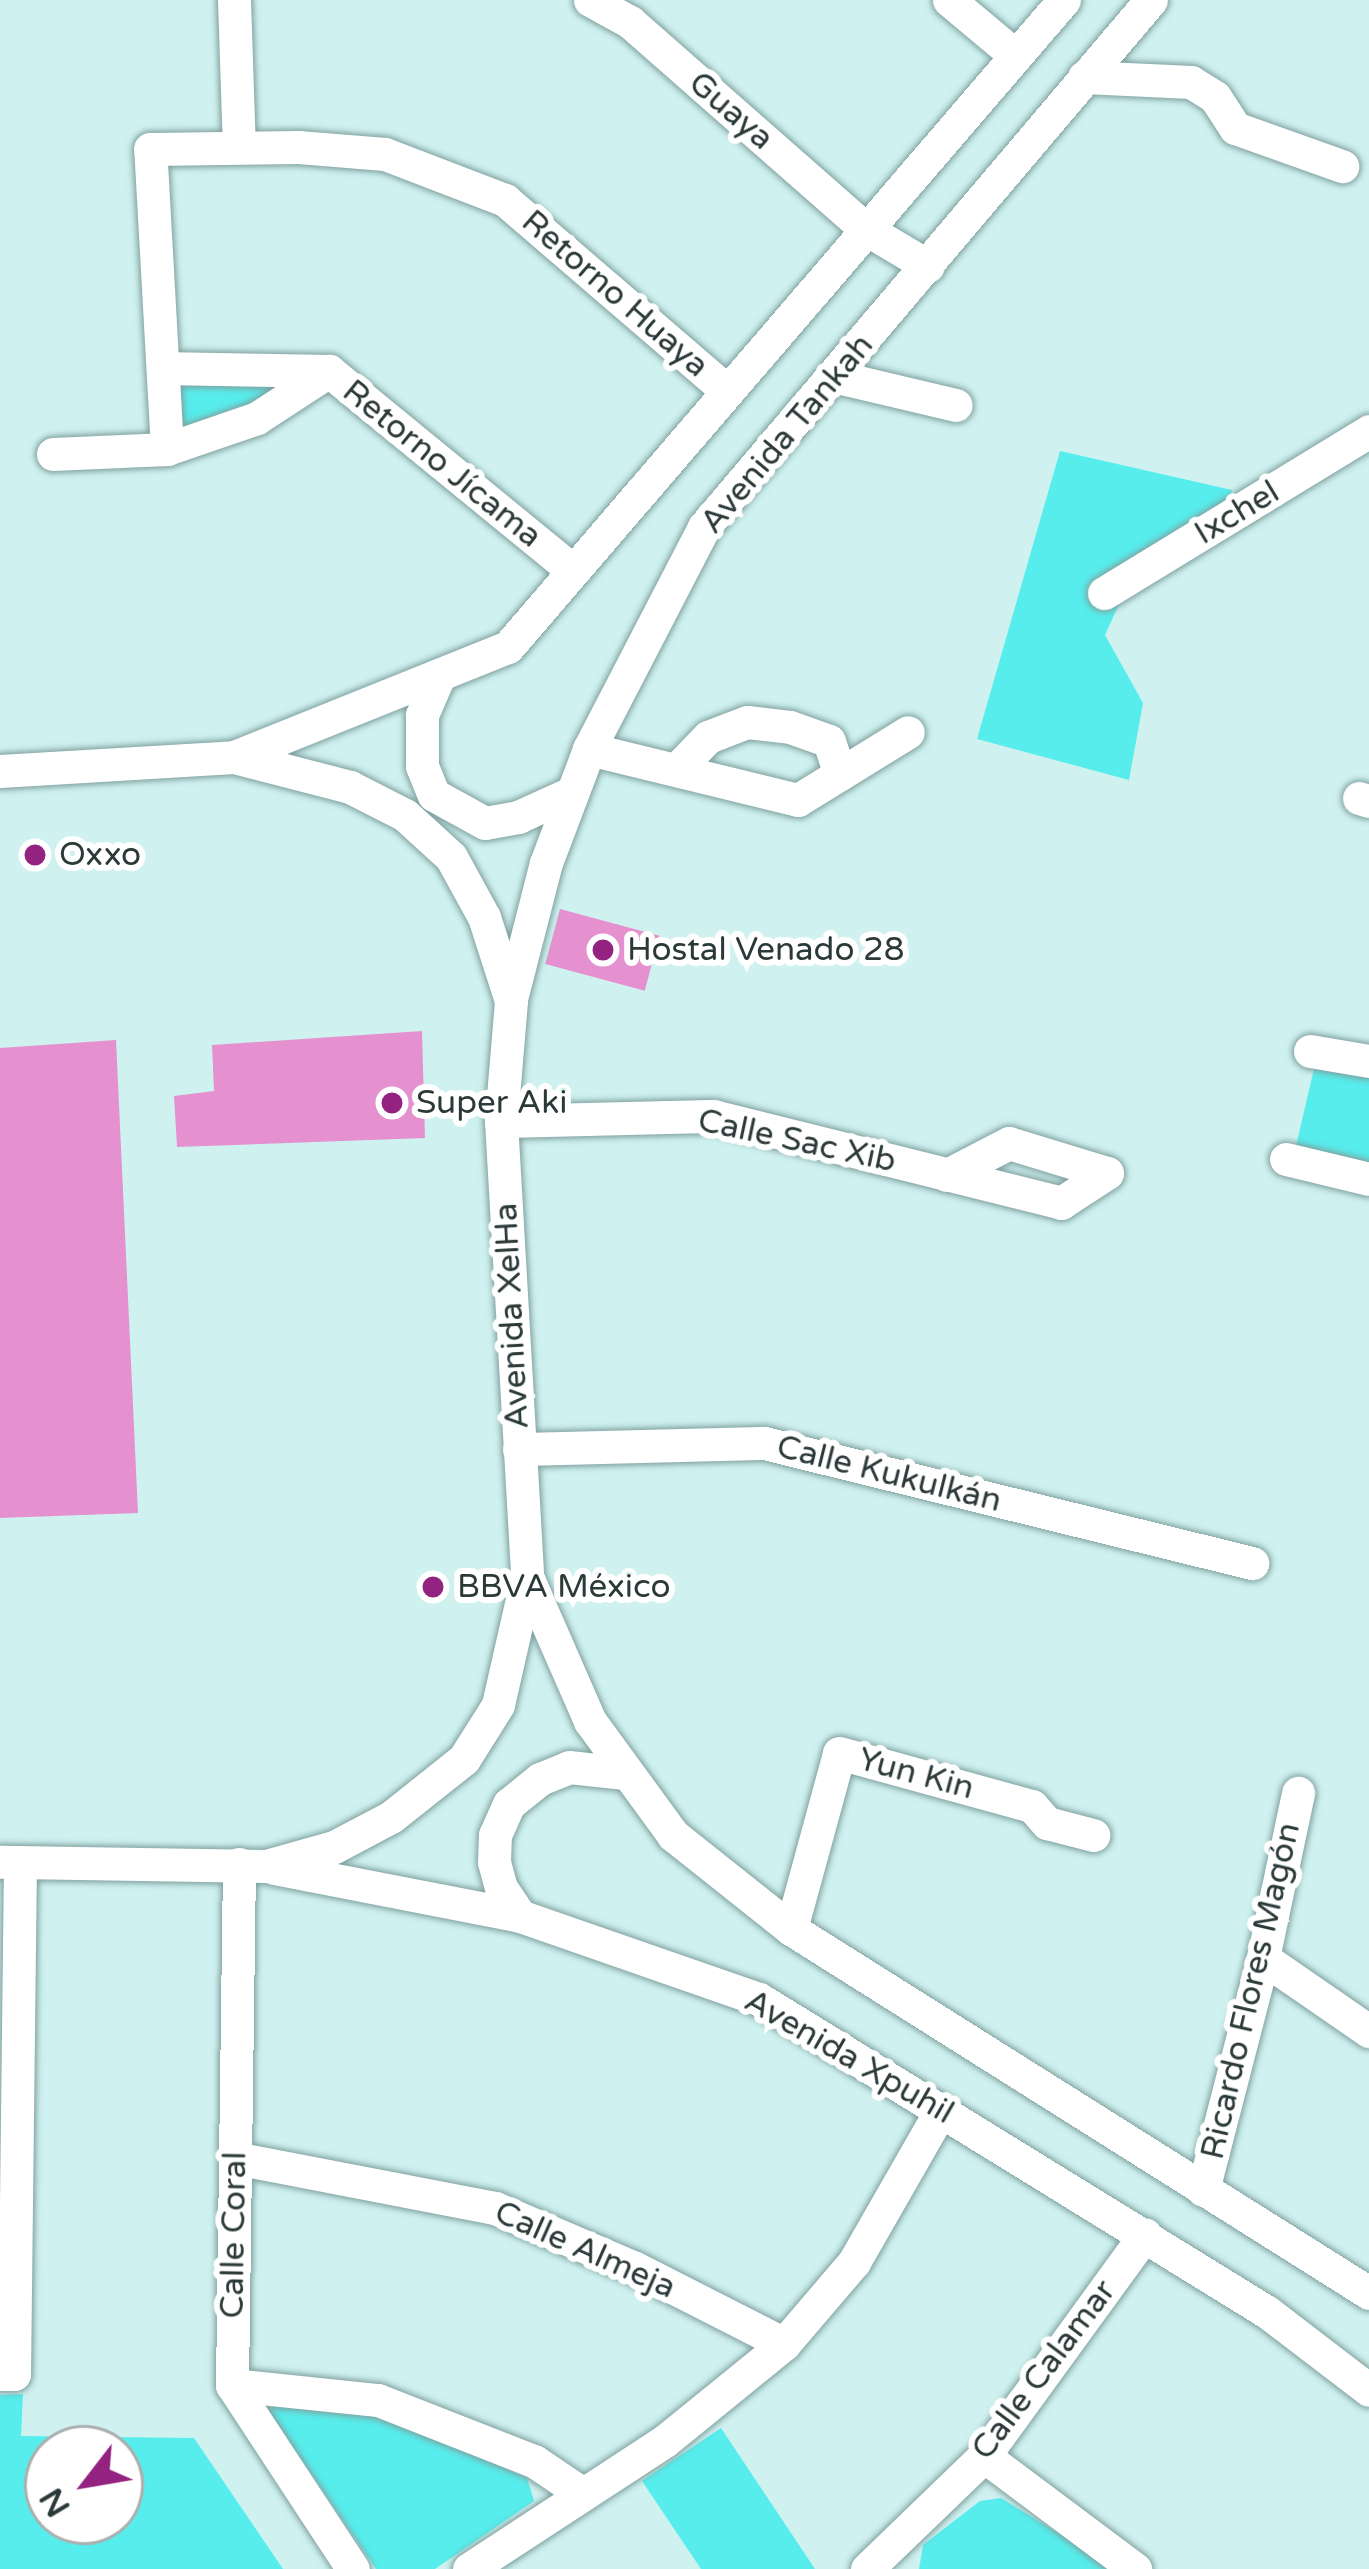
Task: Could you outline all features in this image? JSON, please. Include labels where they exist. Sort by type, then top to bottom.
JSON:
[{"type":"street","points":[[234,0],[239,147]]},
{"type":"street","name":"Guaya","points":[[590,0],[630,22],[866,229],[928,266]]},
{"type":"street","points":[[950,0],[1016,56]]},
{"type":"street","points":[[234,758],[508,647],[1064,0]]},
{"type":"street","name":"Avenida Tankah","points":[[511,1001],[528,923],[589,749],[704,527],[1151,0]]},
{"type":"street","points":[[1084,77],[1190,82],[1215,97],[1235,128],[1342,166]]},
{"type":"street","name":"Retorno Huaya","points":[[164,368],[150,149],[239,147],[385,154],[505,200],[727,391]]},
{"type":"street","points":[[164,368],[166,449]]},
{"type":"street","name":"Retorno Jícama","points":[[164,368],[329,371],[572,570]]},
{"type":"street","points":[[53,454],[166,449],[257,418],[329,371]]},
{"type":"street","points":[[833,376],[956,405]]},
{"type":"street","name":"Ixchel","points":[[1104,592],[1369,431]]},
{"type":"street","points":[[439,676],[422,715],[422,766],[434,796],[485,823],[518,817],[573,792]]},
{"type":"street","points":[[676,770],[708,737],[747,722],[790,727],[829,741],[840,774]]},
{"type":"street","points":[[589,749],[799,800],[908,731]]},
{"type":"street","name":"Avenida XelHa","points":[[0,771],[234,758],[350,787],[405,815],[451,857],[484,917],[511,1001],[501,1121],[527,1577],[498,1705],[464,1760],[440,1784],[392,1817],[334,1846],[253,1866],[10,1862]]},
{"type":"street","points":[[1310,1051],[1369,1061]]},
{"type":"street","name":"Calle Sac Xib","points":[[501,1121],[713,1116],[947,1175]]},
{"type":"street","points":[[1286,1159],[1369,1179]]},
{"type":"street","name":"Calle Kukulkán","points":[[519,1449],[764,1443],[1252,1563]]},
{"type":"street","points":[[527,1577],[590,1721],[623,1773],[673,1835],[791,1929],[1369,2293]]},
{"type":"street","name":"Yun Kin","points":[[791,1929],[839,1753],[1032,1806],[1047,1823],[1093,1835]]},
{"type":"street","points":[[520,1916],[501,1888],[494,1862],[495,1835],[509,1804],[540,1778],[569,1767],[623,1773]]},
{"type":"street","name":"Ricardo Flores Magón","points":[[1203,2190],[1263,1958],[1298,1793]]},
{"type":"street","points":[[0,2374],[14,2374],[8,2154],[10,1862]]},
{"type":"street","name":"Avenida Xpuhil","points":[[253,1866],[520,1916],[759,1999],[1267,2312],[1369,2390]]},
{"type":"street","name":"Calle Coral","points":[[232,2384],[236,2158],[253,1866]]},
{"type":"street","points":[[1263,1958],[1369,2031]]},
{"type":"street","points":[[469,2569],[723,2398],[784,2344],[854,2262],[941,2110]]},
{"type":"street","name":"Calle Almeja","points":[[236,2158],[495,2208],[635,2268],[784,2344]]},
{"type":"street","name":"Calle Calamar","points":[[884,2563],[984,2456],[1145,2234]]},
{"type":"street","points":[[232,2384],[378,2400],[534,2461],[584,2494]]},
{"type":"street","points":[[232,2384],[353,2569]]},
{"type":"street","points":[[984,2456],[1135,2569]]},
{"type":"shaded area","points":[[295,381],[254,409],[178,435],[172,382]]},
{"type":"shaded area","points":[[1060,451],[1232,490],[1225,532],[1124,593],[1105,635],[1143,703],[1129,780],[977,739]]},
{"type":"shaded area","points":[[1316,1060],[1369,1073],[1369,1163],[1296,1146]]},
{"type":"shaded area","points":[[23,2394],[24,2545],[144,2545],[144,2437],[194,2438],[283,2569],[0,2569],[0,2395]]},
{"type":"shaded area","points":[[273,2404],[334,2407],[408,2424],[527,2478],[534,2501],[435,2569],[376,2569],[269,2412]]},
{"type":"shaded area","points":[[721,2428],[815,2569],[701,2569],[642,2481]]},
{"type":"shaded area","points":[[1001,2498],[1117,2569],[919,2569],[923,2545],[980,2501]]},
{"type":"building","name":"Hostal Venado 28","points":[[560,909],[659,936],[645,991],[545,964]]},
{"type":"building","points":[[422,1031],[425,1138],[177,1147],[174,1096],[214,1091],[212,1045]]},
{"type":"building","points":[[116,1040],[138,1513],[0,1518],[0,1048]]},
{"type":"place","name":"Oxxo","points":[[35,855]]},
{"type":"place","name":"Hostal Venado 28","points":[[603,950]]},
{"type":"place","name":"Super Aki","points":[[392,1103]]},
{"type":"place","name":"BBVA México","points":[[433,1587]]}]
